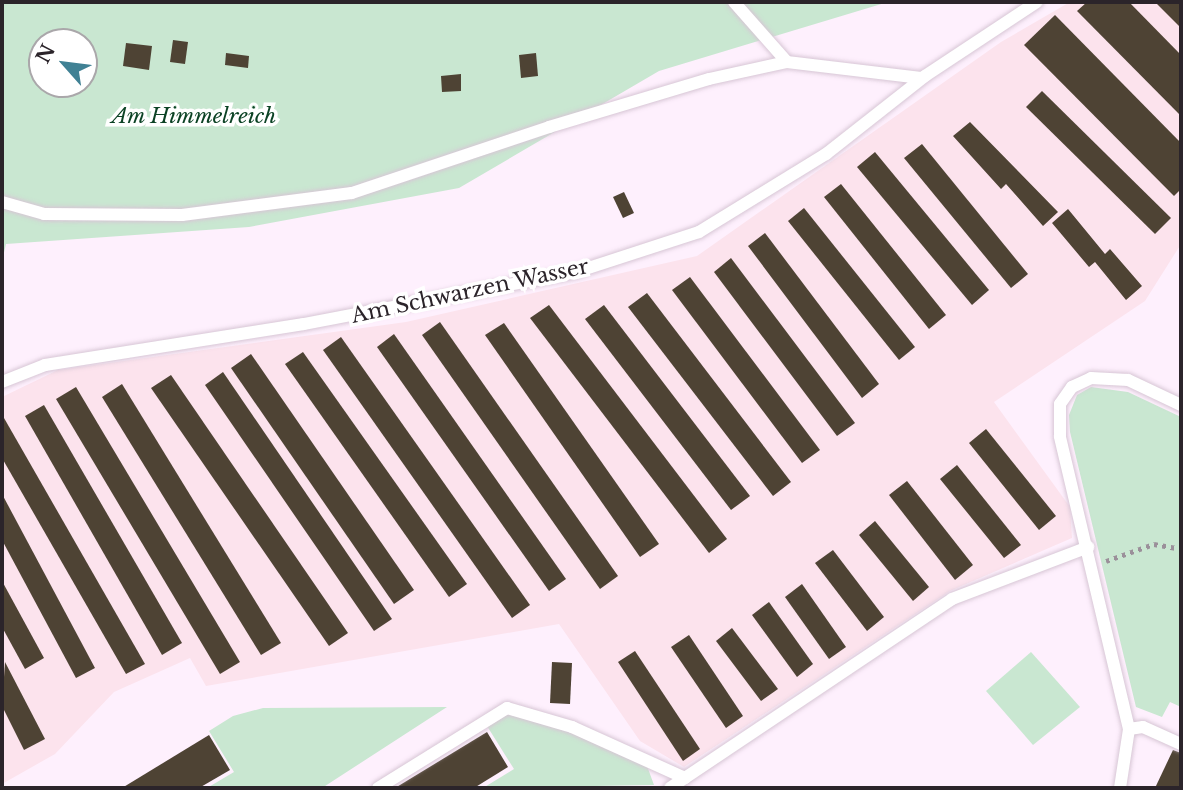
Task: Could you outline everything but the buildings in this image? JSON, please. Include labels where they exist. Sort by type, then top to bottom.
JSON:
[{"type":"lane","points":[[734,2],[787,62]]},
{"type":"lane","name":"Am Schwarzen Wasser","points":[[2,382],[46,365],[304,324],[576,272],[686,236],[826,154],[922,78],[1037,2]]},
{"type":"lane","points":[[2,202],[44,214],[182,215],[352,193],[549,127],[709,79],[787,62],[922,78]]},
{"type":"lane","points":[[1119,788],[1129,729],[1088,547],[1059,436],[1060,404],[1072,387],[1091,378],[1128,380],[1181,405]]},
{"type":"lane","points":[[670,788],[952,599],[1088,547]]},
{"type":"lane","points":[[378,788],[506,708],[572,727],[685,778]]},
{"type":"lane","points":[[1129,729],[1143,727],[1181,744]]},
{"type":"path","points":[[1092,565],[1154,544],[1181,549]]},
{"type":"shaded area","points":[[1070,2],[1181,2],[1181,244],[1145,301],[994,402],[1070,507],[1072,538],[950,591],[684,767],[640,741],[559,624],[206,686],[190,658],[114,692],[55,754],[2,784],[2,397],[58,370],[406,322],[697,256],[1001,42]]},
{"type":"green space","name":"Am Himmelreich","points":[[2,2],[888,2],[659,71],[459,188],[249,227],[6,244],[2,261]]},
{"type":"green space","points":[[1091,387],[1128,392],[1181,417],[1181,707],[1170,702],[1162,717],[1136,707],[1070,432],[1069,415],[1077,395]]},
{"type":"green space","points":[[1031,652],[1080,707],[1033,745],[986,691]]},
{"type":"green space","points":[[447,707],[322,788],[207,788],[234,772],[209,731],[233,716],[263,708]]},
{"type":"green space","points":[[506,714],[566,728],[646,763],[654,785],[483,788],[514,769],[487,726]]}]
